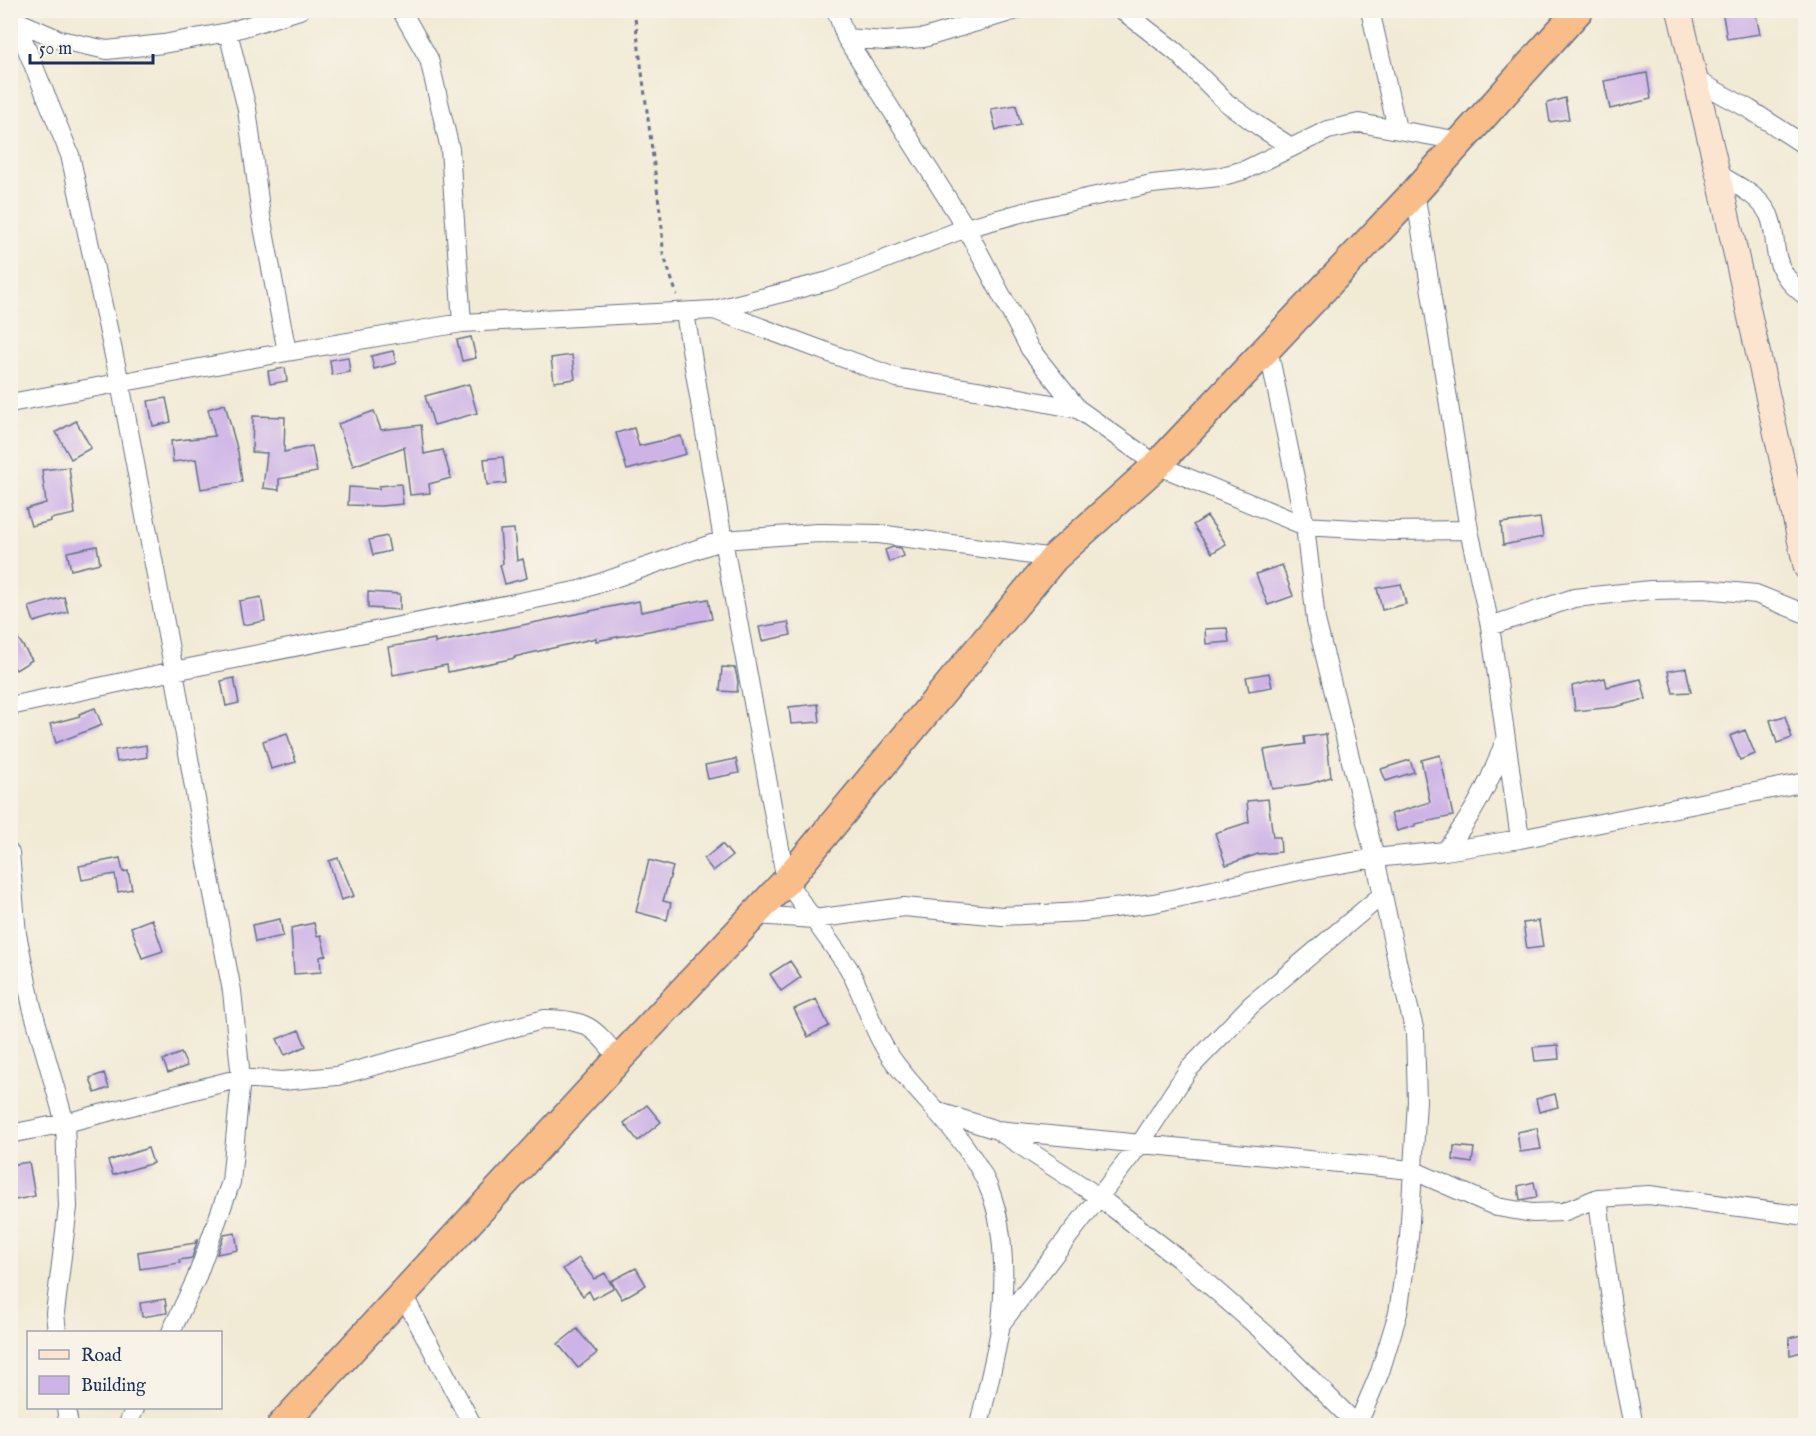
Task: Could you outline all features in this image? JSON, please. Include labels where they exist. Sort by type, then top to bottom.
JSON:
[{"type":"highway","points":[[281,1425],[786,881],[1054,558],[1157,465],[1415,192],[1579,10]]},
{"type":"main road","points":[[1679,10],[1806,568]]},
{"type":"street","points":[[13,16],[60,40],[107,50],[163,44],[228,32],[300,10]]},
{"type":"street","points":[[401,10],[429,59],[450,149],[462,323]]},
{"type":"street","points":[[836,10],[846,38],[966,228],[1030,349],[1078,409],[1157,465],[1305,526],[1389,531],[1469,530]]},
{"type":"street","points":[[846,38],[885,41],[924,39],[1017,10]]},
{"type":"street","points":[[1122,10],[1176,52],[1227,103],[1291,147]]},
{"type":"street","points":[[1370,10],[1397,129]]},
{"type":"street","points":[[13,16],[70,155],[120,383],[232,991],[241,1078],[231,1182],[196,1279],[171,1331]]},
{"type":"street","points":[[228,32],[247,110],[261,216],[287,352]]},
{"type":"street","points":[[1696,80],[1749,109],[1806,146]]},
{"type":"street","points":[[10,402],[462,323],[714,310],[829,281],[966,228],[1035,209],[1152,184],[1219,177],[1245,170],[1328,130],[1359,123],[1460,141]]},
{"type":"street","points":[[1718,174],[1756,198],[1768,214],[1779,264],[1784,275],[1806,296]]},
{"type":"street","points":[[1415,192],[1469,530],[1490,626],[1520,839]]},
{"type":"street","points":[[714,310],[897,378],[1078,409]]},
{"type":"street","points":[[685,313],[723,540],[786,881],[848,967],[888,1053],[912,1086],[967,1149],[992,1195],[1000,1227],[1003,1297],[1000,1325],[979,1425]]},
{"type":"street","points":[[997,1130],[1099,1197],[1183,1262],[1269,1337],[1358,1425],[1380,1372],[1398,1313],[1409,1238],[1417,1101],[1415,1032],[1316,620],[1305,526],[1268,348]]},
{"type":"street","points":[[10,706],[580,590],[723,540],[818,533],[879,534],[1054,558]]},
{"type":"street","points":[[1490,626],[1574,598],[1651,590],[1704,589],[1756,594],[1806,614]]},
{"type":"street","points":[[1445,851],[1465,826],[1481,799],[1505,741]]},
{"type":"street","points":[[754,915],[814,919],[904,907],[1002,916],[1082,912],[1154,903],[1299,871],[1375,858],[1445,851],[1520,839],[1806,782]]},
{"type":"street","points":[[10,853],[17,934],[32,1007],[65,1123],[68,1207],[55,1313],[57,1331]]},
{"type":"street","points":[[1000,1325],[1140,1143],[1188,1070],[1251,1005],[1382,895]]},
{"type":"street","points":[[10,1134],[65,1123],[241,1078],[282,1082],[337,1076],[545,1020],[573,1020],[598,1033],[619,1059]]},
{"type":"street","points":[[934,1110],[997,1130],[1412,1170],[1497,1207],[1532,1213],[1563,1212],[1598,1198],[1649,1195],[1806,1216]]},
{"type":"street","points":[[1598,1198],[1616,1341],[1634,1425]]},
{"type":"street","points":[[402,1293],[473,1425]]},
{"type":"street","points":[[66,1409],[69,1425]]},
{"type":"street","points":[[127,1425],[134,1409]]},
{"type":"path","points":[[634,10],[662,227],[663,253],[669,275],[685,313]]},
{"type":"building","points":[[1722,10],[1755,10],[1760,34],[1727,39]]},
{"type":"building","points":[[1647,73],[1651,99],[1610,109],[1604,81]]},
{"type":"building","points":[[1565,98],[1569,119],[1550,122],[1547,103]]},
{"type":"building","points":[[1016,105],[1021,125],[996,130],[991,109]]},
{"type":"building","points":[[471,337],[476,358],[462,361],[457,340]]},
{"type":"building","points":[[393,351],[396,363],[374,369],[371,356]]},
{"type":"building","points":[[572,355],[575,379],[554,382],[551,358]]},
{"type":"building","points":[[348,357],[350,372],[332,375],[330,360]]},
{"type":"building","points":[[285,368],[287,381],[270,384],[268,371]]},
{"type":"building","points":[[469,384],[477,413],[434,425],[425,396]]},
{"type":"building","points":[[166,398],[171,422],[153,426],[148,401]]},
{"type":"building","points":[[225,404],[238,452],[242,482],[201,489],[196,459],[173,462],[171,441],[215,436],[208,409]]},
{"type":"building","points":[[374,411],[381,430],[421,425],[424,454],[443,450],[451,478],[429,484],[430,493],[410,495],[404,447],[353,466],[338,424]]},
{"type":"building","points":[[253,416],[285,417],[284,452],[312,446],[317,472],[279,479],[279,490],[263,488],[267,453],[252,452]]},
{"type":"building","points":[[76,421],[91,448],[71,459],[56,432]]},
{"type":"building","points":[[634,428],[639,446],[681,436],[686,454],[627,470],[616,433]]},
{"type":"building","points":[[503,457],[506,483],[487,485],[484,459]]},
{"type":"building","points":[[69,467],[75,514],[31,526],[26,509],[46,503],[42,470]]},
{"type":"building","points":[[401,484],[403,504],[348,505],[349,487],[379,489],[379,486]]},
{"type":"building","points":[[1207,516],[1226,544],[1212,553],[1193,525]]},
{"type":"building","points":[[1540,518],[1543,537],[1503,545],[1501,523]]},
{"type":"building","points":[[514,529],[517,561],[523,559],[527,578],[505,584],[500,565],[503,564],[500,530]]},
{"type":"building","points":[[387,536],[390,551],[373,555],[369,540]]},
{"type":"building","points":[[97,546],[100,563],[71,570],[67,552]]},
{"type":"building","points":[[893,547],[901,548],[904,556],[889,562],[885,550]]},
{"type":"building","points":[[1282,565],[1293,596],[1268,605],[1256,574]]},
{"type":"building","points":[[1401,584],[1406,604],[1382,610],[1377,588]]},
{"type":"building","points":[[368,592],[400,594],[400,610],[368,608]]},
{"type":"building","points":[[64,597],[68,612],[34,622],[29,607]]},
{"type":"building","points":[[261,597],[265,621],[243,625],[239,601]]},
{"type":"building","points":[[708,599],[712,619],[596,641],[596,638],[448,672],[447,665],[393,675],[388,647],[435,639],[435,643],[639,601],[641,612]]},
{"type":"building","points":[[788,622],[791,635],[762,641],[759,627]]},
{"type":"building","points":[[10,626],[32,660],[16,670],[10,662]]},
{"type":"building","points":[[1227,628],[1229,642],[1206,644],[1205,629]]},
{"type":"building","points":[[722,667],[735,668],[738,682],[737,692],[720,691]]},
{"type":"building","points":[[1686,668],[1691,692],[1673,693],[1668,671]]},
{"type":"building","points":[[1269,673],[1272,687],[1249,691],[1246,677]]},
{"type":"building","points":[[234,678],[239,703],[226,706],[221,681]]},
{"type":"building","points":[[1605,678],[1607,687],[1641,679],[1646,699],[1615,707],[1575,711],[1572,686]]},
{"type":"building","points":[[818,704],[820,722],[791,724],[789,707]]},
{"type":"building","points":[[95,708],[102,725],[56,743],[50,724],[80,716],[79,714]]},
{"type":"building","points":[[1785,716],[1792,738],[1777,743],[1770,720]]},
{"type":"building","points":[[1745,730],[1755,754],[1740,760],[1730,736]]},
{"type":"building","points":[[287,733],[296,762],[271,769],[263,741]]},
{"type":"building","points":[[1326,734],[1331,777],[1309,784],[1272,789],[1264,750],[1305,744],[1304,737]]},
{"type":"building","points":[[146,745],[147,757],[117,762],[115,750]]},
{"type":"building","points":[[1440,755],[1453,816],[1415,824],[1415,826],[1397,831],[1391,814],[1430,802],[1421,760]]},
{"type":"building","points":[[736,759],[739,773],[708,779],[705,765]]},
{"type":"building","points":[[1410,760],[1414,772],[1386,781],[1381,769]]},
{"type":"building","points":[[1268,799],[1273,837],[1280,837],[1281,852],[1258,854],[1226,865],[1215,833],[1249,822],[1247,801]]},
{"type":"building","points":[[722,844],[732,856],[713,871],[704,859]]},
{"type":"building","points":[[120,858],[123,872],[128,871],[132,889],[118,892],[115,874],[82,880],[79,866]]},
{"type":"building","points":[[338,858],[354,896],[341,900],[329,861]]},
{"type":"building","points":[[649,860],[673,867],[663,901],[671,903],[667,920],[636,912]]},
{"type":"building","points":[[152,919],[163,951],[142,958],[131,927]]},
{"type":"building","points":[[280,919],[283,936],[255,942],[252,925]]},
{"type":"building","points":[[1539,921],[1543,947],[1527,949],[1523,923]]},
{"type":"building","points":[[314,923],[317,936],[321,935],[326,955],[320,957],[321,972],[294,974],[291,928]]},
{"type":"building","points":[[790,961],[801,977],[781,991],[770,974]]},
{"type":"building","points":[[816,999],[829,1026],[808,1037],[794,1009]]},
{"type":"building","points":[[299,1030],[306,1046],[285,1055],[277,1039]]},
{"type":"building","points":[[1558,1045],[1559,1059],[1535,1061],[1533,1047]]},
{"type":"building","points":[[181,1053],[187,1066],[168,1073],[163,1060]]},
{"type":"building","points":[[104,1073],[109,1088],[95,1093],[90,1078]]},
{"type":"building","points":[[1555,1094],[1558,1107],[1539,1112],[1536,1099]]},
{"type":"building","points":[[647,1105],[661,1122],[638,1141],[624,1123]]},
{"type":"building","points":[[1537,1128],[1541,1149],[1520,1152],[1517,1132]]},
{"type":"building","points":[[1454,1146],[1474,1148],[1472,1163],[1453,1160]]},
{"type":"building","points":[[148,1148],[153,1163],[113,1175],[108,1161]]},
{"type":"building","points":[[29,1162],[35,1196],[10,1201],[10,1165]]},
{"type":"building","points":[[1534,1182],[1537,1197],[1520,1200],[1518,1186]]},
{"type":"building","points":[[235,1233],[238,1250],[217,1254],[224,1235]]},
{"type":"building","points":[[198,1239],[192,1258],[179,1260],[180,1263],[140,1269],[138,1252],[196,1243],[195,1240]]},
{"type":"building","points":[[579,1258],[594,1279],[605,1273],[613,1288],[593,1299],[589,1291],[583,1296],[563,1269]]},
{"type":"building","points":[[636,1268],[646,1285],[622,1299],[611,1281]]},
{"type":"building","points":[[165,1299],[167,1313],[142,1317],[140,1303]]},
{"type":"building","points":[[577,1329],[597,1353],[578,1368],[558,1344]]},
{"type":"building","points":[[1806,1334],[1806,1351],[1790,1355],[1789,1338]]}]
